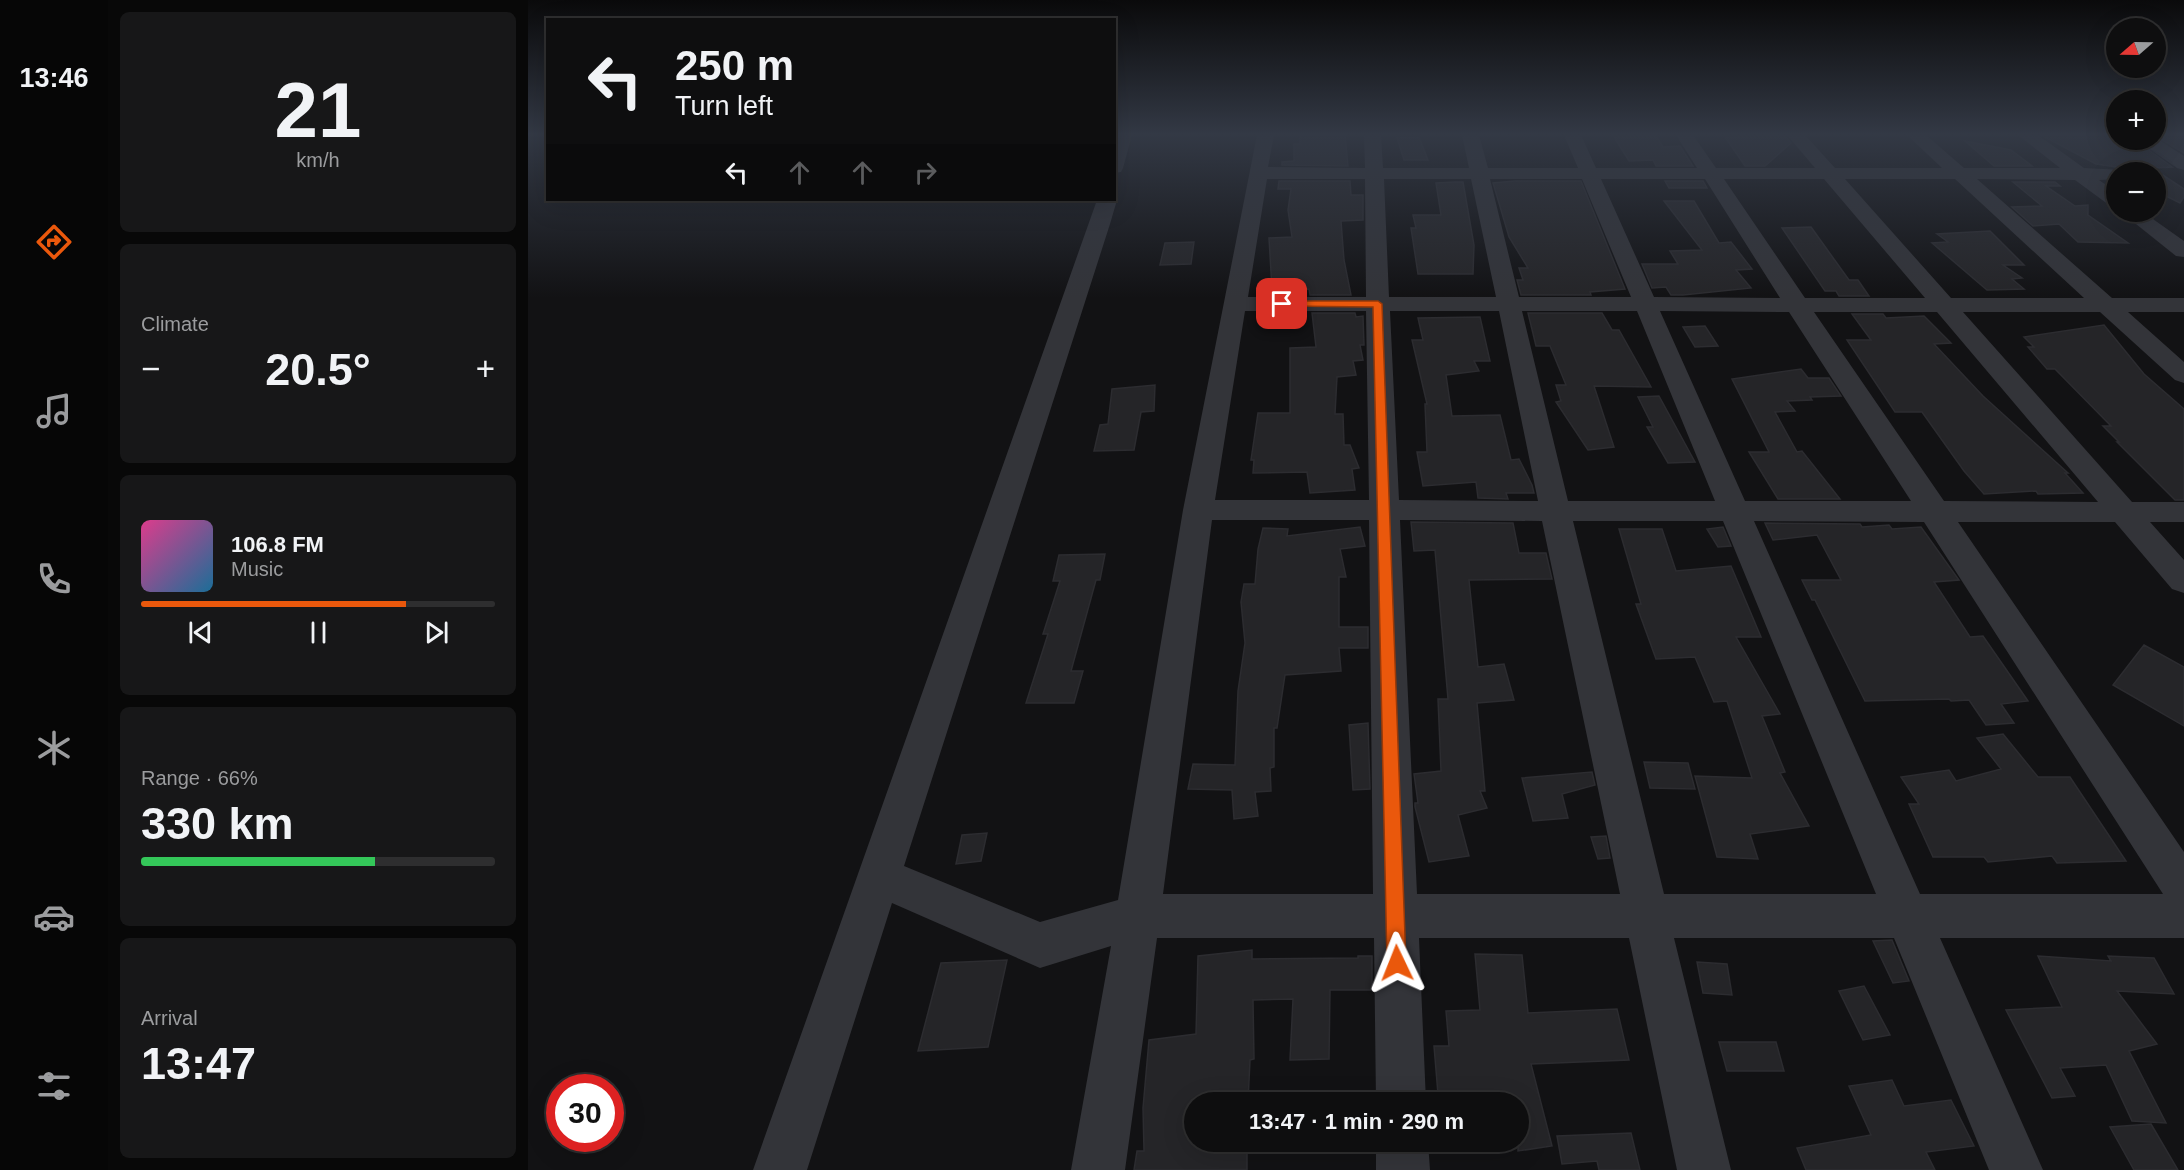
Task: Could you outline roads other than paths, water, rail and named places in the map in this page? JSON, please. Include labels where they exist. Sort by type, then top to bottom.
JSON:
[{"type":"street","points":[[1098,1170],[1198,510],[1255,190]]},
{"type":"street","points":[[1375,190],[1401,1092]]},
{"type":"street","points":[[1484,190],[1704,1170]]},
{"type":"street","points":[[1597,190],[2016,1170]]},
{"type":"street","points":[[1721,190],[2184,889]]},
{"type":"street","points":[[1844,190],[2184,581]]},
{"type":"street","points":[[1977,190],[2184,375]]},
{"type":"street","points":[[780,1170],[1107,201]]},
{"type":"street","points":[[2145,222],[2184,251]]},
{"type":"street","points":[[1235,303],[2184,305]]},
{"type":"street","points":[[1198,510],[2184,512]]},
{"type":"street","points":[[879,877],[1040,945],[1138,916],[2184,916]]},
{"type":"street","points":[[1402,1152],[1403,1170]]}]
